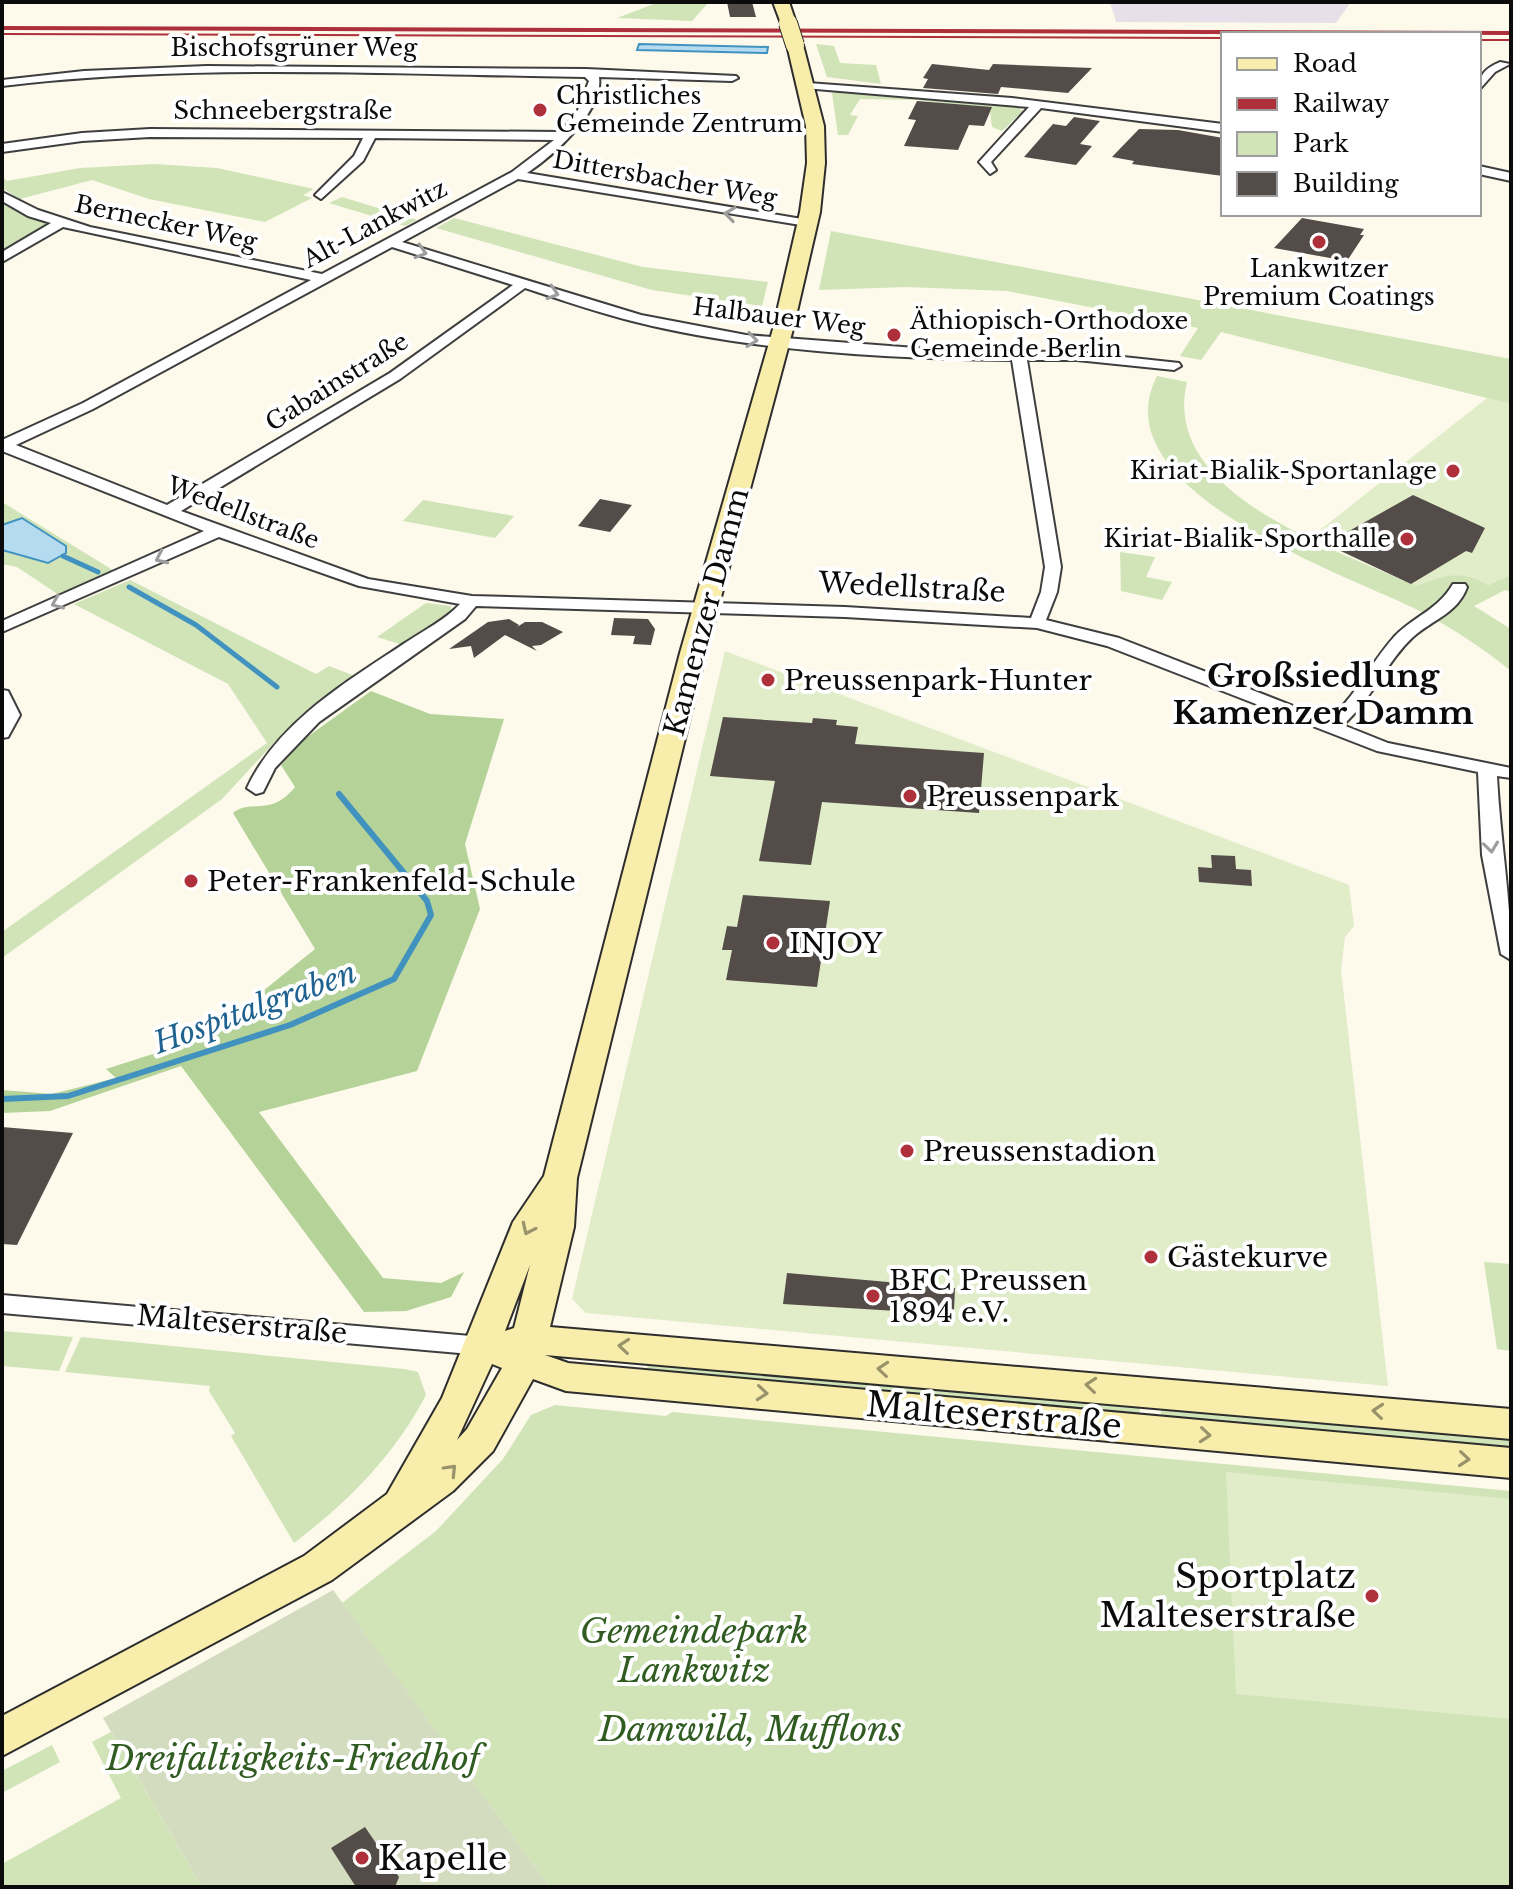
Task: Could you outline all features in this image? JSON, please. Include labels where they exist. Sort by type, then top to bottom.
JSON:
[{"type":"main road","name":"Kamenzer Damm","points":[[2,1737],[318,1568],[401,1505],[440,1480],[480,1440],[528,1350],[557,1227],[560,1178],[808,224],[816,153],[808,86],[781,2]]},
{"type":"main road","name":"Kamenzer Damm","points":[[401,1505],[459,1401],[530,1222],[560,1178]]},
{"type":"main road","name":"Malteserstraße","points":[[482,1346],[1149,1390],[1511,1424]]},
{"type":"main road","name":"Malteserstraße","points":[[528,1350],[566,1377],[626,1384],[703,1388],[1511,1463]]},
{"type":"main road","points":[[1149,1390],[1150,1430]]},
{"type":"street","points":[[1481,84],[1491,70],[1504,64]]},
{"type":"street","name":"Bischofsgrüner Weg","points":[[2,83],[167,70],[586,72]]},
{"type":"street","points":[[586,72],[732,78]]},
{"type":"street","name":"Alt-Lankwitz","points":[[2,446],[88,406],[516,175],[564,136],[591,98],[595,80],[586,72]]},
{"type":"street","points":[[808,86],[1038,104],[1221,128]]},
{"type":"street","points":[[990,170],[985,162],[1038,104]]},
{"type":"street","name":"Schneebergstraße","points":[[2,148],[139,133],[564,136]]},
{"type":"street","points":[[321,195],[359,158],[371,134]]},
{"type":"street","points":[[1481,170],[1511,177]]},
{"type":"street","name":"Dittersbacher Weg","points":[[516,175],[808,224]]},
{"type":"street","name":"Bernecker Weg","points":[[2,196],[60,223],[324,279]]},
{"type":"street","points":[[2,258],[60,223]]},
{"type":"street","name":"Halbauer Weg","points":[[391,243],[653,322],[779,343],[1019,357],[1077,356],[1174,366]]},
{"type":"street","name":"Gabainstraße","points":[[169,511],[367,394],[437,349],[524,283]]},
{"type":"street","points":[[1019,357],[1053,567],[1049,592],[1037,623]]},
{"type":"street","name":"Wedellstraße","points":[[2,446],[218,531],[365,583],[472,601],[706,607],[1037,623],[1113,642],[1330,728],[1416,756],[1511,773]]},
{"type":"street","points":[[2,627],[218,531]]},
{"type":"street","points":[[1330,728],[1362,696],[1395,646],[1415,626],[1448,605],[1456,597],[1459,587]]},
{"type":"street","points":[[256,788],[261,769],[290,735],[459,615],[472,601]]},
{"type":"street","points":[[2,695],[11,715],[2,733]]},
{"type":"street","points":[[1487,769],[1492,855],[1511,954]]},
{"type":"street","name":"Malteserstraße","points":[[2,1304],[482,1346]]},
{"type":"shaded area","points":[[1110,2],[1351,2],[1336,23],[1116,22]]},
{"type":"green space","points":[[659,2],[709,2],[692,21],[617,18]]},
{"type":"green space","points":[[816,44],[834,46],[840,63],[876,65],[881,84],[827,77]]},
{"type":"green space","points":[[840,91],[1017,107],[1023,111],[1002,131],[992,127],[990,110],[917,100],[860,99],[850,115],[858,116],[848,135],[838,135],[832,93]]},
{"type":"green space","points":[[154,164],[217,168],[314,189],[303,195],[312,198],[265,222],[149,199],[92,180],[20,199],[2,188],[2,176],[7,181],[80,168]]},
{"type":"green space","points":[[342,197],[417,220],[405,226],[329,203]]},
{"type":"green space","points":[[2,203],[47,224],[2,251]]},
{"type":"green space","points":[[454,218],[643,267],[768,282],[762,306],[652,290],[436,228]]},
{"type":"green space","points":[[831,231],[1511,359],[1511,404],[1221,332],[1201,360],[1180,356],[1198,328],[1007,291],[907,287],[819,290]]},
{"type":"green space","points":[[1157,376],[1187,382],[1186,421],[1200,455],[1225,485],[1299,534],[1411,584],[1459,575],[1488,585],[1511,575],[1511,592],[1505,590],[1474,606],[1511,629],[1511,671],[1436,619],[1292,553],[1241,524],[1196,493],[1163,457],[1148,418]]},
{"type":"green space","name":"Kiriat-Bialik-Sportanlage","points":[[1487,398],[1511,404],[1511,575],[1488,585],[1469,577],[1453,575],[1417,586],[1310,538]]},
{"type":"green space","points":[[423,500],[514,516],[495,538],[403,521]]},
{"type":"green space","points":[[2,502],[116,572],[59,595],[17,567],[2,564]]},
{"type":"green space","points":[[1120,552],[1155,557],[1146,577],[1172,582],[1162,600],[1121,591]]},
{"type":"green space","points":[[130,580],[316,674],[329,666],[360,678],[285,731],[222,799],[2,958],[2,932],[267,743],[228,684],[74,604]]},
{"type":"green space","points":[[426,603],[451,606],[452,613],[406,646],[377,637]]},
{"type":"green space","points":[[725,651],[1349,885],[1354,926],[1345,937],[1341,970],[1388,1386],[586,1313],[572,1299]]},
{"type":"green space","points":[[371,691],[430,714],[504,719],[465,844],[480,909],[417,1071],[259,1112],[383,1278],[441,1283],[464,1272],[451,1297],[406,1311],[364,1312],[181,1066],[50,1111],[2,1113],[2,1090],[52,1094],[116,1078],[106,1069],[206,1037],[315,949],[233,813],[247,807],[269,805],[286,796],[295,787],[281,765],[303,740]]},
{"type":"green space","points":[[1484,1262],[1511,1264],[1511,1351],[1497,1349]]},
{"type":"green space","points":[[2,1331],[73,1337],[59,1371],[2,1366]]},
{"type":"green space","points":[[81,1337],[404,1369],[418,1372],[426,1395],[399,1438],[368,1476],[333,1511],[294,1543],[231,1436],[235,1433],[209,1391],[210,1386],[65,1372]]},
{"type":"green space","points":[[648,1363],[1139,1402],[1140,1414],[647,1370]]},
{"type":"green space","name":"Gemeindepark Lankwitz","points":[[555,1405],[666,1416],[672,1412],[1511,1491],[1511,1887],[550,1887],[342,1603],[436,1531],[503,1459],[531,1415]]},
{"type":"green space","points":[[1160,1406],[1511,1434],[1511,1453],[1162,1419]]},
{"type":"green space","name":"Sportplatz Malteserstraße","points":[[1226,1472],[1511,1499],[1511,1719],[1236,1694]]},
{"type":"green space","name":"Dreifaltigkeits-Friedhof","points":[[333,1590],[550,1887],[202,1887],[103,1718]]},
{"type":"green space","points":[[111,1732],[202,1887],[2,1887],[2,1864],[121,1798],[92,1742]]},
{"type":"green space","points":[[52,1745],[60,1762],[2,1793],[2,1771]]},
{"type":"water","points":[[639,44],[768,47],[767,53],[637,50]]},
{"type":"water","points":[[22,518],[66,546],[66,553],[48,563],[2,550],[2,525]]},
{"type":"building","points":[[727,2],[752,2],[756,17],[730,17]]},
{"type":"building","points":[[932,64],[989,70],[993,64],[1092,68],[1068,93],[1001,87],[998,94],[923,88],[928,79],[923,78]]},
{"type":"building","points":[[917,101],[992,107],[984,126],[969,125],[958,150],[904,146],[916,120],[908,119]]},
{"type":"building","points":[[1074,117],[1100,121],[1080,144],[1092,146],[1076,165],[1024,157],[1053,124],[1066,126]]},
{"type":"building","points":[[1139,129],[1178,130],[1221,138],[1221,176],[1132,164],[1134,161],[1112,157]]},
{"type":"building","name":"Lankwitzer Premium Coatings","points":[[1302,218],[1364,229],[1360,235],[1364,235],[1347,261],[1274,248]]},
{"type":"building","name":"Kiriat-Bialik-Sporthalle","points":[[1413,495],[1485,528],[1472,553],[1466,551],[1411,584],[1326,544]]},
{"type":"building","points":[[600,499],[632,505],[610,532],[578,526]]},
{"type":"building","points":[[614,618],[648,619],[655,629],[651,645],[633,644],[635,636],[611,635]]},
{"type":"building","points":[[509,619],[519,625],[517,627],[525,622],[542,622],[563,632],[541,645],[532,646],[537,651],[505,635],[474,658],[471,646],[449,649],[488,622]]},
{"type":"building","name":"Preussenpark","points":[[723,717],[812,723],[813,718],[837,720],[836,725],[858,727],[855,744],[984,753],[979,813],[822,802],[811,865],[759,861],[775,781],[710,776]]},
{"type":"building","points":[[1211,855],[1235,856],[1236,869],[1251,870],[1252,886],[1199,882],[1198,867],[1212,868]]},
{"type":"building","name":"INJOY","points":[[743,895],[830,901],[817,987],[726,980],[732,950],[722,950],[727,926],[737,927]]},
{"type":"building","points":[[2,1127],[73,1133],[17,1245],[2,1244]]},
{"type":"building","name":"BFC Preussen 1894 e.V.","points":[[787,1273],[955,1288],[954,1310],[949,1309],[948,1318],[929,1317],[929,1313],[783,1304]]},
{"type":"building","name":"Kapelle","points":[[365,1827],[399,1877],[395,1887],[356,1887],[331,1848]]},
{"type":"waterway","points":[[63,556],[98,572]]},
{"type":"waterway","points":[[129,587],[196,625],[277,687]]},
{"type":"waterway","name":"Hospitalgraben","points":[[2,1099],[68,1096],[290,1025],[394,979],[431,915],[427,901],[339,794]]},
{"type":"tram line","points":[[2,34],[1221,38]]},
{"type":"tram line","points":[[1481,40],[1511,40]]},
{"type":"railway","points":[[2,28],[1221,32]]},
{"type":"railway","points":[[1481,33],[1511,33]]},
{"type":"place","name":"Christliches Gemeinde Zentrum","points":[[540,110]]},
{"type":"place","name":"Lankwitzer Premium Coatings","points":[[1319,242]]},
{"type":"place","name":"Äthiopisch-Orthodoxe Gemeinde Berlin","points":[[894,335]]},
{"type":"place","name":"Kiriat-Bialik-Sportanlage","points":[[1453,471]]},
{"type":"place","name":"Kiriat-Bialik-Sporthalle","points":[[1407,539]]},
{"type":"place","name":"Preussenpark-Hunter","points":[[768,680]]},
{"type":"place","name":"Preussenpark","points":[[910,796]]},
{"type":"place","name":"Peter-Frankenfeld-Schule","points":[[191,881]]},
{"type":"place","name":"INJOY","points":[[773,943]]},
{"type":"place","name":"Preussenstadion","points":[[907,1151]]},
{"type":"place","name":"Gästekurve","points":[[1151,1257]]},
{"type":"place","name":"BFC Preussen 1894 e.V.","points":[[873,1296]]},
{"type":"place","name":"Sportplatz Malteserstraße","points":[[1372,1596]]},
{"type":"place","name":"Kapelle","points":[[362,1858]]},
{"type":"district","name":"Großsiedlung Kamenzer Damm","points":[[1323,694]]},
{"type":"park label","name":"Damwild, Mufflons","points":[[750,1729]]}]
